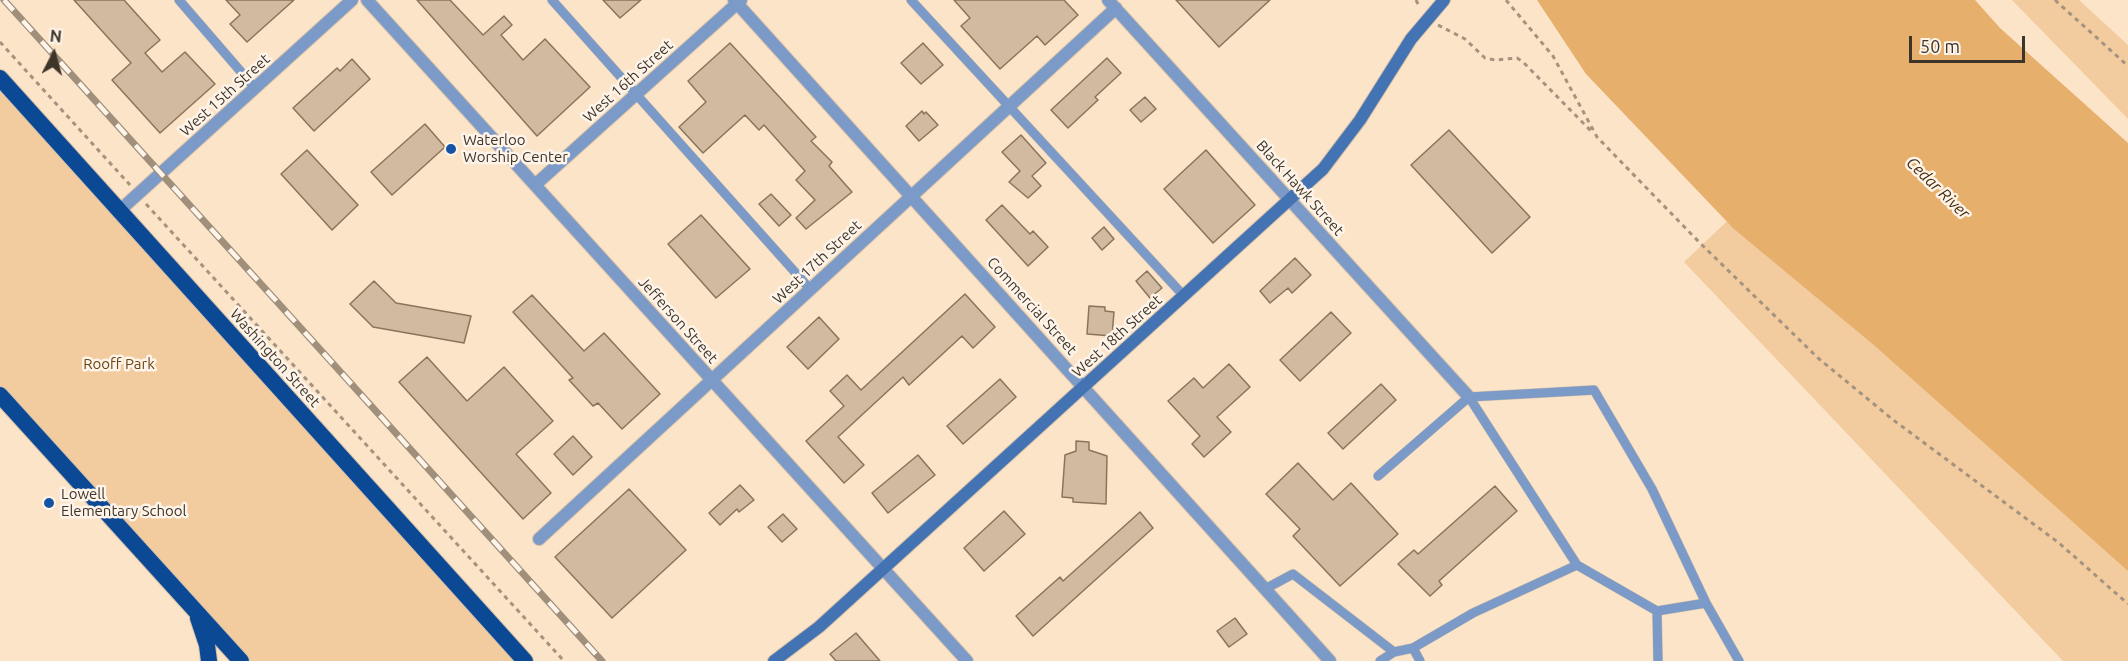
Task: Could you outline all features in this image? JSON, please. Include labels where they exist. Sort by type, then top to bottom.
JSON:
[{"type":"highway","name":"Washington Street","points":[[0,78],[118,212],[525,661]]},
{"type":"highway","points":[[0,394],[242,661]]},
{"type":"highway","points":[[196,611],[207,645],[209,661]]},
{"type":"main road","name":"West 18th Street","points":[[774,661],[819,627],[1085,387],[1334,155],[1360,120],[1404,49],[1444,0]]},
{"type":"street","name":"West 15th Street","points":[[118,212],[352,0]]},
{"type":"street","name":"Jefferson Street","points":[[367,0],[967,661]]},
{"type":"street","name":"West 16th Street","points":[[535,185],[737,1]]},
{"type":"street","name":"Commercial Street","points":[[737,1],[1330,661]]},
{"type":"street","name":"West 17th Street","points":[[539,539],[1010,105],[1112,4]]},
{"type":"street","name":"Black Hawk Street","points":[[1112,4],[1469,397]]},
{"type":"lane","points":[[179,0],[255,88]]},
{"type":"lane","points":[[552,0],[810,289]]},
{"type":"lane","points":[[911,0],[1184,296]]},
{"type":"lane","points":[[1378,476],[1469,397],[1593,390],[1652,489],[1706,603],[1739,661]]},
{"type":"lane","points":[[1469,397],[1577,565],[1657,611],[1706,603]]},
{"type":"lane","points":[[1380,661],[1394,652],[1413,648],[1473,614],[1577,565]]},
{"type":"lane","points":[[1265,588],[1293,574],[1394,652]]},
{"type":"lane","points":[[1657,611],[1658,661]]},
{"type":"lane","points":[[1413,648],[1420,661]]},
{"type":"path","points":[[1416,0],[1429,18],[1441,28],[1465,39],[1485,58],[1495,60],[1517,58],[1523,62],[1701,244],[1818,358],[1892,419],[2059,543],[2128,604]]},
{"type":"path","points":[[1506,0],[1552,56],[1597,137]]},
{"type":"path","points":[[2055,0],[2128,66]]},
{"type":"path","points":[[0,42],[564,661]]},
{"type":"green space","points":[[2012,0],[2079,0],[2128,45],[2128,119]]},
{"type":"green space","name":"Rooff Park","points":[[0,73],[533,661],[244,661],[0,393]]},
{"type":"green space","points":[[1741,208],[2128,554],[2128,661],[2063,661],[1684,262]]},
{"type":"water","name":"Cedar River","points":[[1537,0],[1975,0],[2000,28],[2128,143],[2128,571],[1875,346],[1734,229],[1586,74]]},
{"type":"building","points":[[74,0],[124,0],[160,40],[145,53],[162,72],[185,52],[215,84],[160,133],[112,80],[131,63]]},
{"type":"building","points":[[226,0],[294,0],[247,42],[230,24],[240,15]]},
{"type":"building","points":[[417,0],[450,0],[483,35],[504,16],[512,25],[501,35],[523,60],[545,39],[590,87],[537,136]]},
{"type":"building","points":[[603,0],[641,0],[620,18]]},
{"type":"building","points":[[954,0],[1064,0],[1078,15],[1045,45],[1037,36],[1000,69],[961,26],[970,18]]},
{"type":"building","points":[[1176,0],[1270,0],[1219,47]]},
{"type":"building","points":[[730,43],[816,137],[811,141],[832,162],[829,166],[852,192],[806,229],[796,218],[815,200],[796,180],[805,171],[764,125],[759,130],[745,115],[703,153],[679,127],[706,102],[688,81]]},
{"type":"building","points":[[923,43],[943,65],[921,84],[901,63]]},
{"type":"building","points":[[1107,58],[1121,73],[1095,97],[1098,100],[1068,128],[1051,110]]},
{"type":"building","points":[[352,59],[370,79],[314,131],[293,108],[337,68],[340,71]]},
{"type":"building","points":[[1145,97],[1156,109],[1141,122],[1130,110]]},
{"type":"building","points":[[922,111],[924,114],[926,112],[938,125],[919,141],[906,126]]},
{"type":"building","points":[[425,124],[445,147],[392,195],[371,172]]},
{"type":"building","points":[[1449,130],[1530,217],[1492,253],[1411,165]]},
{"type":"building","points":[[1021,135],[1046,163],[1032,176],[1041,186],[1028,198],[1009,182],[1020,171],[1002,152]]},
{"type":"building","points":[[307,150],[358,205],[332,230],[281,174]]},
{"type":"building","points":[[1206,150],[1255,205],[1213,243],[1164,189]]},
{"type":"building","points":[[771,194],[791,215],[779,226],[759,204]]},
{"type":"building","points":[[1002,205],[1030,234],[1033,231],[1048,247],[1028,266],[986,220]]},
{"type":"building","points":[[701,215],[750,269],[716,298],[668,244]]},
{"type":"building","points":[[1104,227],[1114,239],[1102,250],[1092,238]]},
{"type":"building","points":[[1295,258],[1311,275],[1292,293],[1288,288],[1270,303],[1260,291]]},
{"type":"building","points":[[1147,271],[1162,288],[1150,298],[1136,281]]},
{"type":"building","points":[[374,281],[396,303],[471,316],[464,343],[373,327],[350,304]]},
{"type":"building","points":[[965,294],[995,327],[973,348],[962,336],[909,385],[903,377],[838,437],[864,465],[844,483],[806,441],[844,406],[830,391],[847,375],[861,390]]},
{"type":"building","points":[[532,295],[584,351],[604,333],[660,394],[622,429],[598,403],[593,406],[569,380],[573,378],[513,312]]},
{"type":"building","points":[[1089,306],[1105,307],[1105,311],[1114,312],[1112,336],[1087,334]]},
{"type":"building","points":[[1331,312],[1351,333],[1300,381],[1280,360]]},
{"type":"building","points":[[819,317],[839,339],[808,369],[787,347]]},
{"type":"building","points":[[427,357],[467,401],[504,367],[553,421],[516,454],[551,493],[523,519],[399,382]]},
{"type":"building","points":[[1229,364],[1250,387],[1217,417],[1231,432],[1204,457],[1192,444],[1200,436],[1168,401],[1194,378],[1203,388]]},
{"type":"building","points":[[1000,379],[1016,397],[963,444],[947,426]]},
{"type":"building","points":[[1381,384],[1396,400],[1343,449],[1328,433]]},
{"type":"building","points":[[573,436],[592,457],[573,475],[554,454]]},
{"type":"building","points":[[1076,441],[1089,442],[1089,450],[1107,456],[1106,504],[1073,502],[1073,498],[1062,497],[1065,455],[1076,451]]},
{"type":"building","points":[[918,455],[935,475],[888,513],[872,493]]},
{"type":"building","points":[[1298,463],[1333,500],[1351,483],[1398,534],[1340,586],[1293,536],[1300,529],[1266,494]]},
{"type":"building","points":[[740,485],[754,500],[739,512],[737,509],[720,525],[709,513]]},
{"type":"building","points":[[1495,486],[1517,511],[1439,581],[1442,585],[1430,596],[1398,564],[1414,550],[1418,554]]},
{"type":"building","points":[[629,489],[686,550],[612,618],[555,557]]},
{"type":"building","points":[[1004,511],[1025,534],[984,571],[964,548]]},
{"type":"building","points":[[1140,512],[1153,528],[1033,636],[1016,616],[1060,577],[1063,581]]},
{"type":"building","points":[[783,514],[797,529],[782,542],[768,527]]},
{"type":"building","points":[[1235,618],[1247,634],[1229,647],[1217,631]]},
{"type":"building","points":[[856,633],[880,661],[836,661],[830,654]]},
{"type":"railway","points":[[4,0],[602,661]]},
{"type":"place","name":"Waterloo Worship Center","points":[[451,149]]},
{"type":"place","name":"Lowell Elementary School","points":[[49,503]]}]
